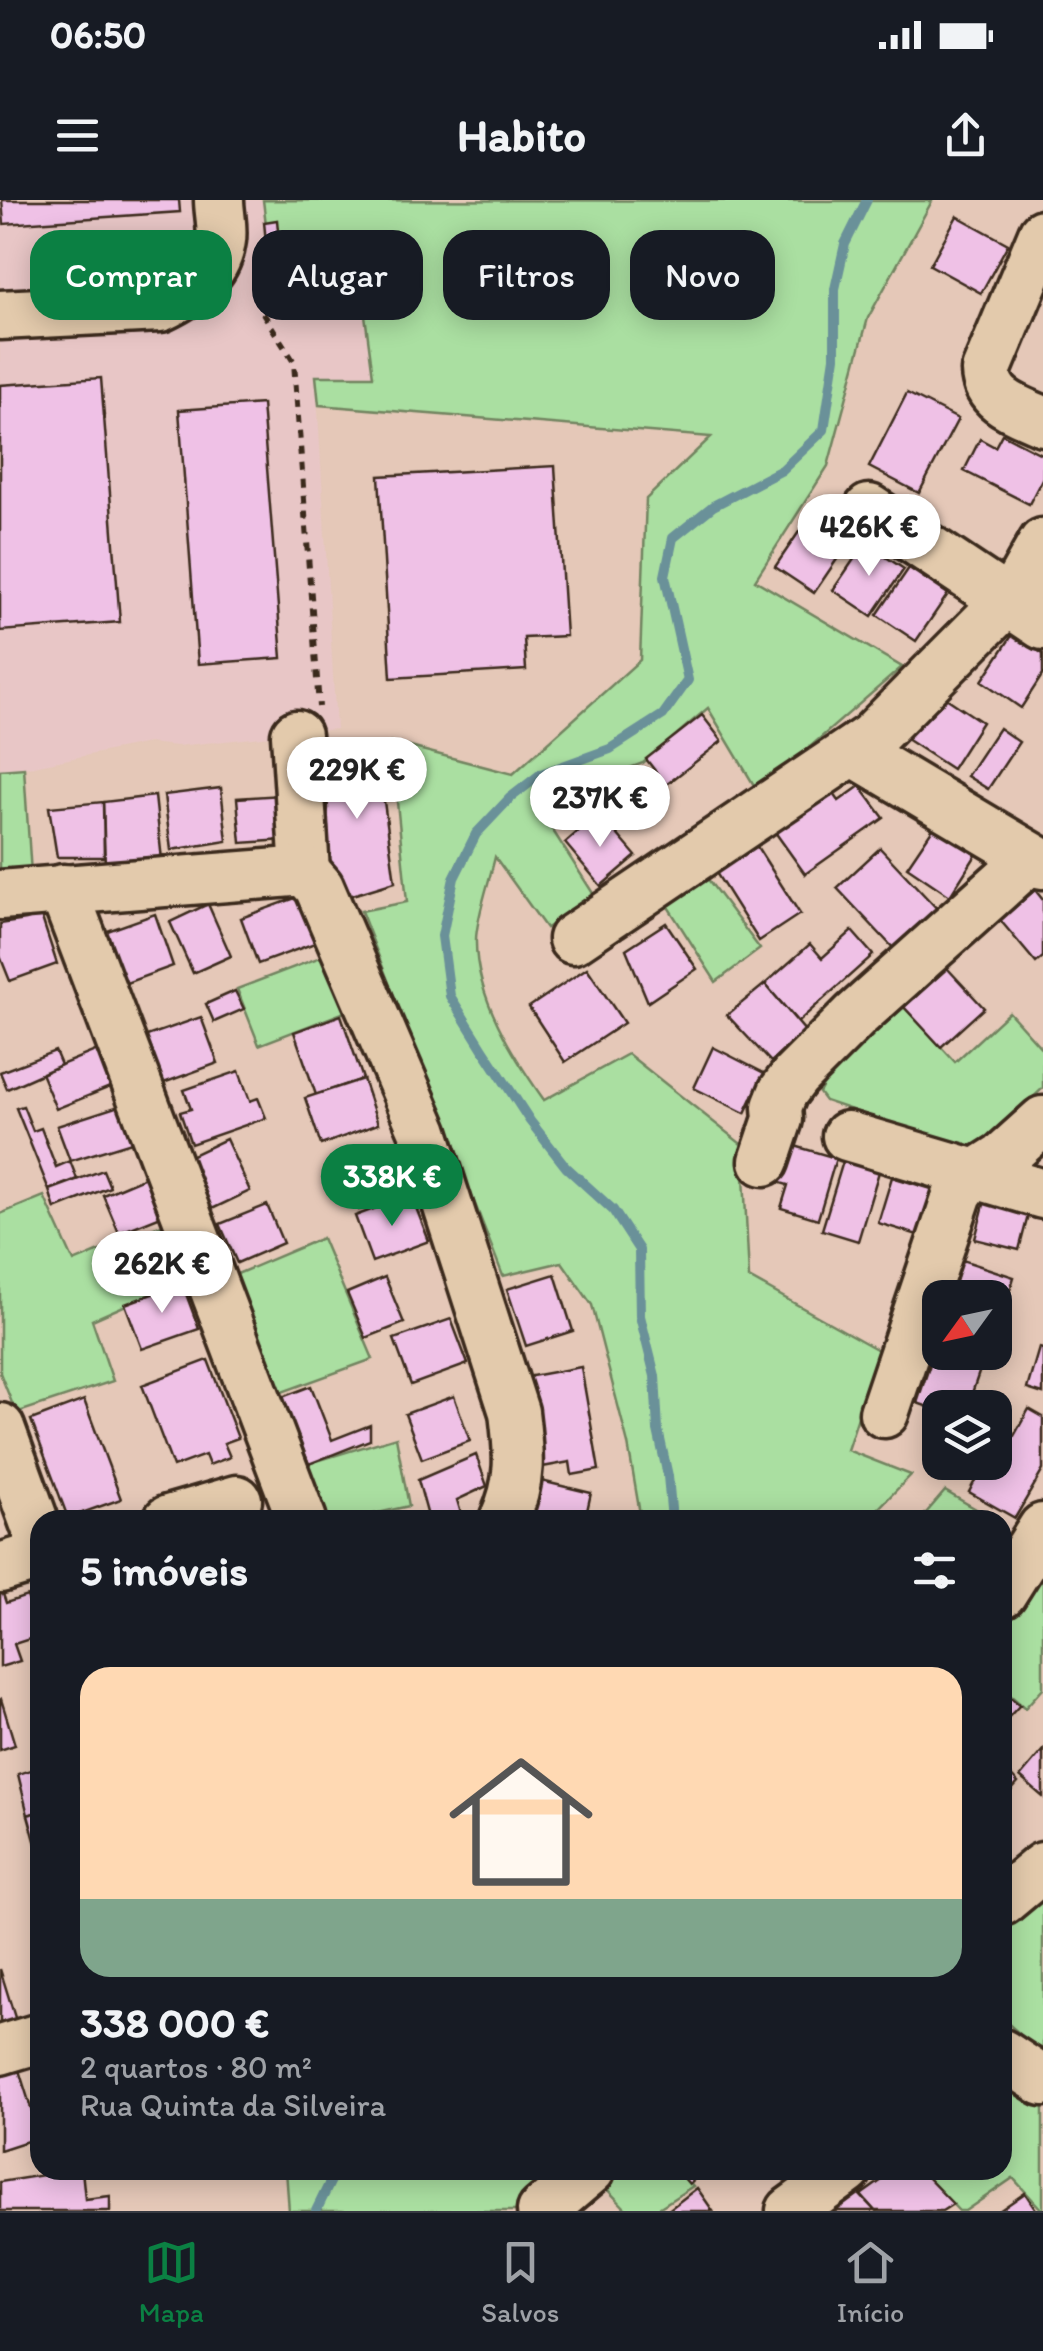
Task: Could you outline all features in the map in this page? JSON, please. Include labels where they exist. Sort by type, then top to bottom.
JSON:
[{"type":"street","points":[[0,315],[160,307],[182,296],[212,266],[221,240],[219,200]]},
{"type":"street","points":[[1043,234],[986,371],[986,381],[995,398],[1043,421]]},
{"type":"street","points":[[869,508],[1025,613]]},
{"type":"street","points":[[1025,613],[1017,589],[1043,543]]},
{"type":"street","points":[[573,940],[853,751],[1025,613]]},
{"type":"street","points":[[296,736],[305,871],[319,887],[424,1132],[514,1412],[518,1456],[514,1497],[508,1510]]},
{"type":"street","points":[[853,751],[1037,861],[856,1015],[810,1060],[783,1092],[778,1107],[802,1137],[977,1173],[1043,1194]]},
{"type":"street","points":[[0,894],[305,871]]},
{"type":"street","points":[[63,889],[298,1510]]},
{"type":"street","points":[[884,1412],[958,1193],[968,1179],[1002,1157],[1043,1120]]},
{"type":"street","points":[[0,1428],[21,1556]]},
{"type":"street","points":[[202,1510],[237,1500]]},
{"type":"street","points":[[1012,1579],[1041,1537]]},
{"type":"street","points":[[1012,1893],[1043,1868]]},
{"type":"street","points":[[0,2050],[30,2041]]},
{"type":"street","points":[[1012,2061],[1043,2081]]},
{"type":"street","points":[[542,2211],[578,2180]]},
{"type":"street","points":[[791,2211],[833,2180]]},
{"type":"path","points":[[267,320],[294,362],[320,734],[296,736]]},
{"type":"shaded area","points":[[0,200],[263,200],[267,230],[252,230],[252,320],[366,320],[373,376],[316,376],[336,729],[177,746],[148,743],[0,770]]},
{"type":"green space","points":[[263,200],[932,201],[868,318],[828,466],[755,580],[902,667],[758,792],[708,708],[643,763],[536,804],[596,898],[546,928],[495,857],[476,940],[477,961],[489,1004],[509,1045],[544,1100],[628,1054],[745,1147],[749,1278],[880,1351],[847,1450],[911,1475],[877,1510],[639,1510],[628,1444],[592,1305],[562,1262],[503,1276],[361,911],[407,902],[391,742],[513,774],[640,660],[646,499],[711,437],[319,405],[316,376],[373,376],[366,320],[423,320],[423,230],[267,230]]},
{"type":"green space","points":[[24,768],[31,874],[0,877],[0,770]]},
{"type":"green space","points":[[707,878],[760,949],[716,982],[665,902]]},
{"type":"green space","points":[[323,956],[345,1012],[259,1045],[237,989]]},
{"type":"green space","points":[[904,1007],[955,1062],[1009,1012],[1043,1050],[1043,1088],[978,1150],[825,1101],[819,1093],[831,1072]]},
{"type":"green space","points":[[44,1196],[74,1262],[164,1224],[185,1279],[92,1320],[113,1381],[16,1413],[0,1373],[0,1214]]},
{"type":"green space","points":[[322,1238],[373,1359],[274,1395],[230,1277]]},
{"type":"green space","points":[[396,1437],[409,1506],[391,1510],[316,1510],[300,1466]]},
{"type":"green space","points":[[945,1491],[978,1510],[929,1510]]},
{"type":"green space","points":[[1043,1574],[1043,1688],[1025,1708],[1012,1697],[1012,1603],[1031,1578]]},
{"type":"green space","points":[[1043,1891],[1043,2055],[1012,2027],[1012,1920]]},
{"type":"green space","points":[[1021,2091],[1043,2105],[1043,2211],[1012,2179],[1012,2092]]},
{"type":"green space","points":[[287,2180],[549,2180],[521,2211],[289,2211]]},
{"type":"green space","points":[[609,2180],[688,2180],[693,2186],[654,2211],[628,2211],[603,2185]]},
{"type":"green space","points":[[930,2180],[1010,2180],[965,2211],[959,2211]]},
{"type":"building","points":[[2,200],[179,200],[180,212],[4,224]]},
{"type":"building","points":[[957,216],[1008,244],[981,293],[930,265]]},
{"type":"building","points":[[277,220],[278,230],[265,230],[264,222]]},
{"type":"building","points":[[101,378],[120,622],[0,631],[0,385]]},
{"type":"building","points":[[907,393],[958,419],[919,493],[869,467]]},
{"type":"building","points":[[262,404],[282,658],[198,664],[179,410]]},
{"type":"building","points":[[1002,434],[1043,455],[1043,477],[1029,504],[964,471],[980,439],[995,447]]},
{"type":"building","points":[[555,466],[566,636],[524,638],[526,670],[391,678],[379,476]]},
{"type":"building","points":[[807,520],[846,546],[814,593],[775,567]]},
{"type":"building","points":[[865,543],[904,569],[872,616],[833,590]]},
{"type":"building","points":[[909,568],[948,594],[916,641],[877,615]]},
{"type":"building","points":[[1013,634],[1043,654],[1043,674],[1021,708],[982,681]]},
{"type":"building","points":[[937,692],[982,722],[952,769],[906,739]]},
{"type":"building","points":[[702,715],[722,741],[666,785],[646,759]]},
{"type":"building","points":[[999,728],[1019,742],[988,789],[967,776]]},
{"type":"building","points":[[377,750],[395,882],[349,896],[323,852],[328,808],[323,756]]},
{"type":"building","points":[[860,786],[884,818],[805,874],[775,832],[832,791],[839,801]]},
{"type":"building","points":[[221,788],[227,841],[171,850],[164,795]]},
{"type":"building","points":[[282,795],[285,840],[241,843],[237,798]]},
{"type":"building","points":[[155,796],[162,860],[105,867],[103,802]]},
{"type":"building","points":[[103,802],[104,857],[57,857],[49,807]]},
{"type":"building","points":[[599,813],[636,856],[601,886],[565,843]]},
{"type":"building","points":[[934,827],[976,855],[950,896],[907,867]]},
{"type":"building","points":[[754,842],[800,914],[759,941],[713,868]]},
{"type":"building","points":[[880,848],[940,912],[897,952],[837,888]]},
{"type":"building","points":[[1035,890],[1043,900],[1043,957],[1036,963],[1000,920]]},
{"type":"building","points":[[298,897],[315,943],[258,964],[241,918]]},
{"type":"building","points":[[208,904],[231,956],[193,973],[170,922]]},
{"type":"building","points":[[155,914],[173,966],[118,986],[99,934]]},
{"type":"building","points":[[41,915],[57,964],[10,981],[0,956],[0,924]]},
{"type":"building","points":[[666,923],[697,969],[648,1002],[626,949]]},
{"type":"building","points":[[852,931],[873,955],[798,1022],[765,984],[810,944],[822,958]]},
{"type":"building","points":[[587,968],[624,1023],[565,1062],[529,1007]]},
{"type":"building","points":[[947,968],[984,1008],[941,1047],[904,1007]]},
{"type":"building","points":[[765,984],[805,1031],[771,1062],[727,1015]]},
{"type":"building","points":[[235,991],[244,1009],[214,1022],[206,1004]]},
{"type":"building","points":[[341,1015],[363,1079],[316,1095],[294,1032]]},
{"type":"building","points":[[201,1017],[218,1063],[161,1084],[144,1037]]},
{"type":"building","points":[[713,1047],[764,1073],[745,1113],[694,1088]]},
{"type":"building","points":[[100,1049],[115,1085],[56,1109],[41,1073]]},
{"type":"building","points":[[55,1051],[61,1065],[7,1089],[0,1072]]},
{"type":"building","points":[[239,1071],[250,1101],[258,1098],[266,1118],[191,1144],[180,1112],[191,1109],[184,1090]]},
{"type":"building","points":[[363,1079],[378,1124],[321,1145],[305,1098]]},
{"type":"building","points":[[122,1105],[135,1141],[70,1161],[57,1126]]},
{"type":"building","points":[[23,1106],[33,1131],[41,1128],[56,1167],[70,1161],[77,1179],[49,1190],[16,1108]]},
{"type":"building","points":[[226,1139],[250,1191],[212,1209],[188,1157]]},
{"type":"building","points":[[399,1143],[416,1189],[359,1210],[342,1164]]},
{"type":"building","points":[[788,1144],[836,1158],[818,1219],[781,1208],[788,1185],[777,1182]]},
{"type":"building","points":[[845,1155],[881,1165],[858,1241],[822,1230]]},
{"type":"building","points":[[103,1170],[110,1187],[55,1209],[49,1190]]},
{"type":"building","points":[[150,1175],[166,1214],[119,1233],[103,1195]]},
{"type":"building","points":[[892,1177],[935,1190],[921,1236],[878,1223]]},
{"type":"building","points":[[411,1195],[429,1241],[372,1262],[355,1216]]},
{"type":"building","points":[[986,1197],[1030,1208],[1019,1250],[975,1239]]},
{"type":"building","points":[[267,1205],[283,1243],[237,1263],[220,1224]]},
{"type":"building","points":[[962,1260],[1014,1277],[1012,1284],[1012,1280],[956,1280]]},
{"type":"building","points":[[555,1274],[573,1331],[526,1346],[507,1289]]},
{"type":"building","points":[[385,1277],[404,1323],[366,1338],[347,1293]]},
{"type":"building","points":[[182,1283],[199,1329],[142,1349],[125,1304]]},
{"type":"building","points":[[451,1319],[468,1364],[411,1385],[394,1339]]},
{"type":"building","points":[[1039,1348],[1043,1349],[1043,1394],[1027,1389]]},
{"type":"building","points":[[208,1360],[238,1438],[224,1443],[230,1457],[209,1465],[205,1455],[173,1467],[142,1385]]},
{"type":"building","points":[[581,1367],[599,1470],[572,1475],[570,1462],[537,1468],[521,1378]]},
{"type":"building","points":[[928,1370],[980,1370],[973,1390],[922,1390],[922,1405],[917,1403]]},
{"type":"building","points":[[311,1386],[332,1440],[370,1425],[370,1440],[309,1464],[282,1397]]},
{"type":"building","points":[[454,1396],[470,1441],[422,1459],[405,1414]]},
{"type":"building","points":[[84,1400],[121,1499],[90,1510],[65,1510],[31,1420]]},
{"type":"building","points":[[1029,1409],[1043,1417],[1043,1470],[1015,1518],[1012,1510],[1001,1510],[969,1492],[975,1480],[1012,1480],[1012,1439]]},
{"type":"building","points":[[476,1455],[487,1486],[457,1500],[460,1510],[426,1510],[418,1480]]},
{"type":"building","points":[[533,1479],[591,1493],[587,1510],[524,1510]]},
{"type":"building","points":[[2,1591],[6,1603],[27,1596],[30,1639],[14,1644],[20,1661],[0,1667]]},
{"type":"building","points":[[0,1700],[15,1745],[0,1750]]},
{"type":"building","points":[[1043,1750],[1043,1797],[1020,1777]]},
{"type":"building","points":[[30,1770],[28,1815],[18,1774]]},
{"type":"building","points":[[0,1969],[16,2021],[0,2026]]},
{"type":"building","points":[[19,2070],[30,2105],[30,2140],[0,2150],[0,2077]]},
{"type":"building","points":[[30,2177],[83,2180],[85,2199],[110,2196],[110,2211],[0,2211],[0,2182]]},
{"type":"building","points":[[882,2180],[930,2180],[953,2204],[942,2211],[875,2211],[861,2195]]},
{"type":"building","points":[[697,2188],[713,2211],[667,2211]]},
{"type":"building","points":[[856,2191],[875,2211],[833,2211]]},
{"type":"building","points":[[1025,2193],[1037,2211],[999,2211]]},
{"type":"waterway","points":[[671,1510],[658,1430],[655,1376],[640,1316],[639,1250],[613,1210],[566,1167],[530,1121],[483,1049],[450,996],[442,936],[454,878],[476,834],[510,798],[541,774],[610,749],[663,715],[688,680],[665,576],[673,538],[713,506],[782,470],[824,430],[835,357],[835,289],[845,244],[867,200]]},
{"type":"waterway","points":[[316,2211],[331,2180]]}]
